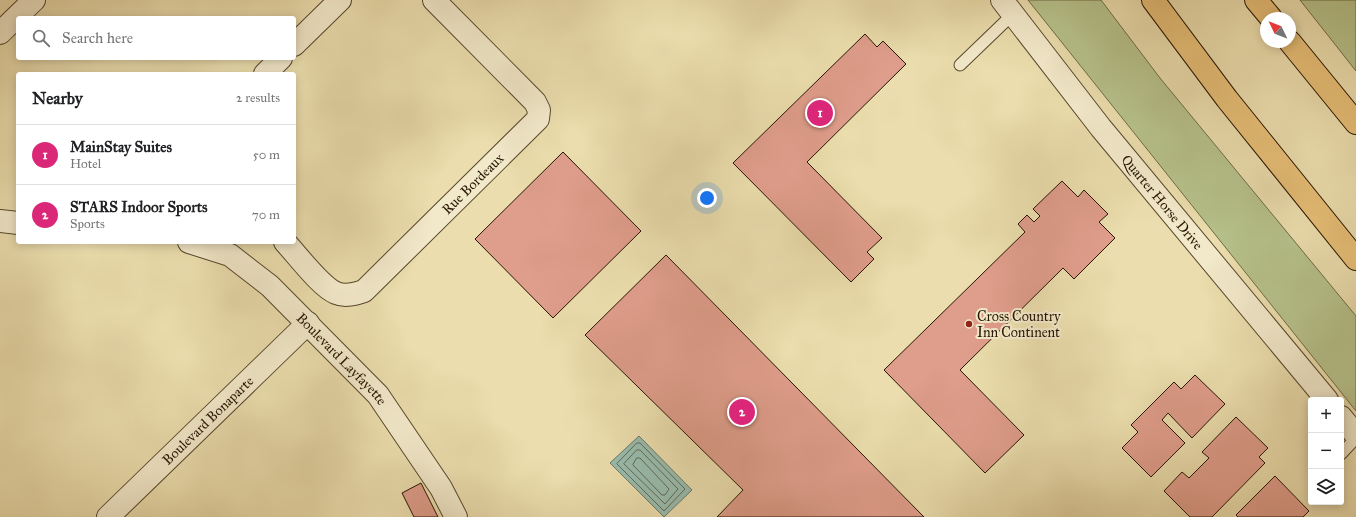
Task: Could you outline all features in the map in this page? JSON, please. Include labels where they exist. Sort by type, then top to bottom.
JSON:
[{"type":"highway","points":[[1153,0],[1227,99],[1356,259]]},
{"type":"highway","points":[[1256,0],[1266,12]]},
{"type":"highway","points":[[1295,48],[1356,123]]},
{"type":"street","points":[[18,16],[34,0]]},
{"type":"street","points":[[296,43],[340,0]]},
{"type":"street","name":"Rue Bordeaux","points":[[287,244],[326,286],[337,294],[351,296],[364,291],[532,127],[538,119],[539,110],[535,102],[528,97],[434,0]]},
{"type":"street","name":"Quarter Horse Drive","points":[[1008,7],[1101,128],[1325,397]]},
{"type":"street","points":[[0,33],[16,17]]},
{"type":"street","points":[[267,72],[279,60]]},
{"type":"street","points":[[0,221],[16,223]]},
{"type":"street","name":"Boulevard Layfayette","points":[[195,244],[230,255],[270,286],[378,395],[441,488],[456,517]]},
{"type":"street","name":"Boulevard Bonaparte","points":[[108,517],[308,324]]},
{"type":"street","points":[[1344,420],[1356,434]]},
{"type":"lane","points":[[960,65],[1008,7]]},
{"type":"lane","points":[[1344,451],[1356,438]]},
{"type":"green space","points":[[1028,0],[1101,0],[1160,78],[1356,316],[1356,411]]},
{"type":"green space","points":[[1300,0],[1356,0],[1356,71]]},
{"type":"water","points":[[639,436],[692,490],[664,517],[610,463]]},
{"type":"building","points":[[865,34],[877,47],[883,41],[906,64],[807,162],[882,238],[867,252],[874,259],[851,282],[733,163]]},
{"type":"building","points":[[563,152],[641,231],[553,318],[475,239]]},
{"type":"building","name":"Cross Country Inn Continent","points":[[1062,181],[1078,197],[1084,190],[1108,214],[1099,222],[1115,238],[1074,279],[1063,268],[960,370],[1024,435],[985,473],[884,370],[1025,232],[1018,224],[1027,215],[1034,222],[1040,216],[1033,209]]},
{"type":"building","points":[[666,255],[924,517],[717,517],[743,490],[585,335]]},
{"type":"building","points":[[1195,375],[1225,404],[1192,438],[1168,413],[1162,420],[1185,443],[1151,477],[1122,448],[1138,432],[1131,425],[1174,382],[1181,389]]},
{"type":"building","points":[[1236,417],[1268,448],[1259,457],[1265,463],[1212,517],[1190,517],[1164,491],[1182,472],[1189,478],[1209,458],[1202,452]]},
{"type":"building","points":[[1275,476],[1309,511],[1303,517],[1238,517],[1236,515]]},
{"type":"building","points":[[421,483],[438,517],[414,517],[402,493]]},
{"type":"place","name":"MainStay Suites","points":[[820,113]]},
{"type":"place","name":"Cross Country Inn Continent","points":[[969,324]]},
{"type":"place","name":"STARS Indoor Sports","points":[[742,412]]}]
